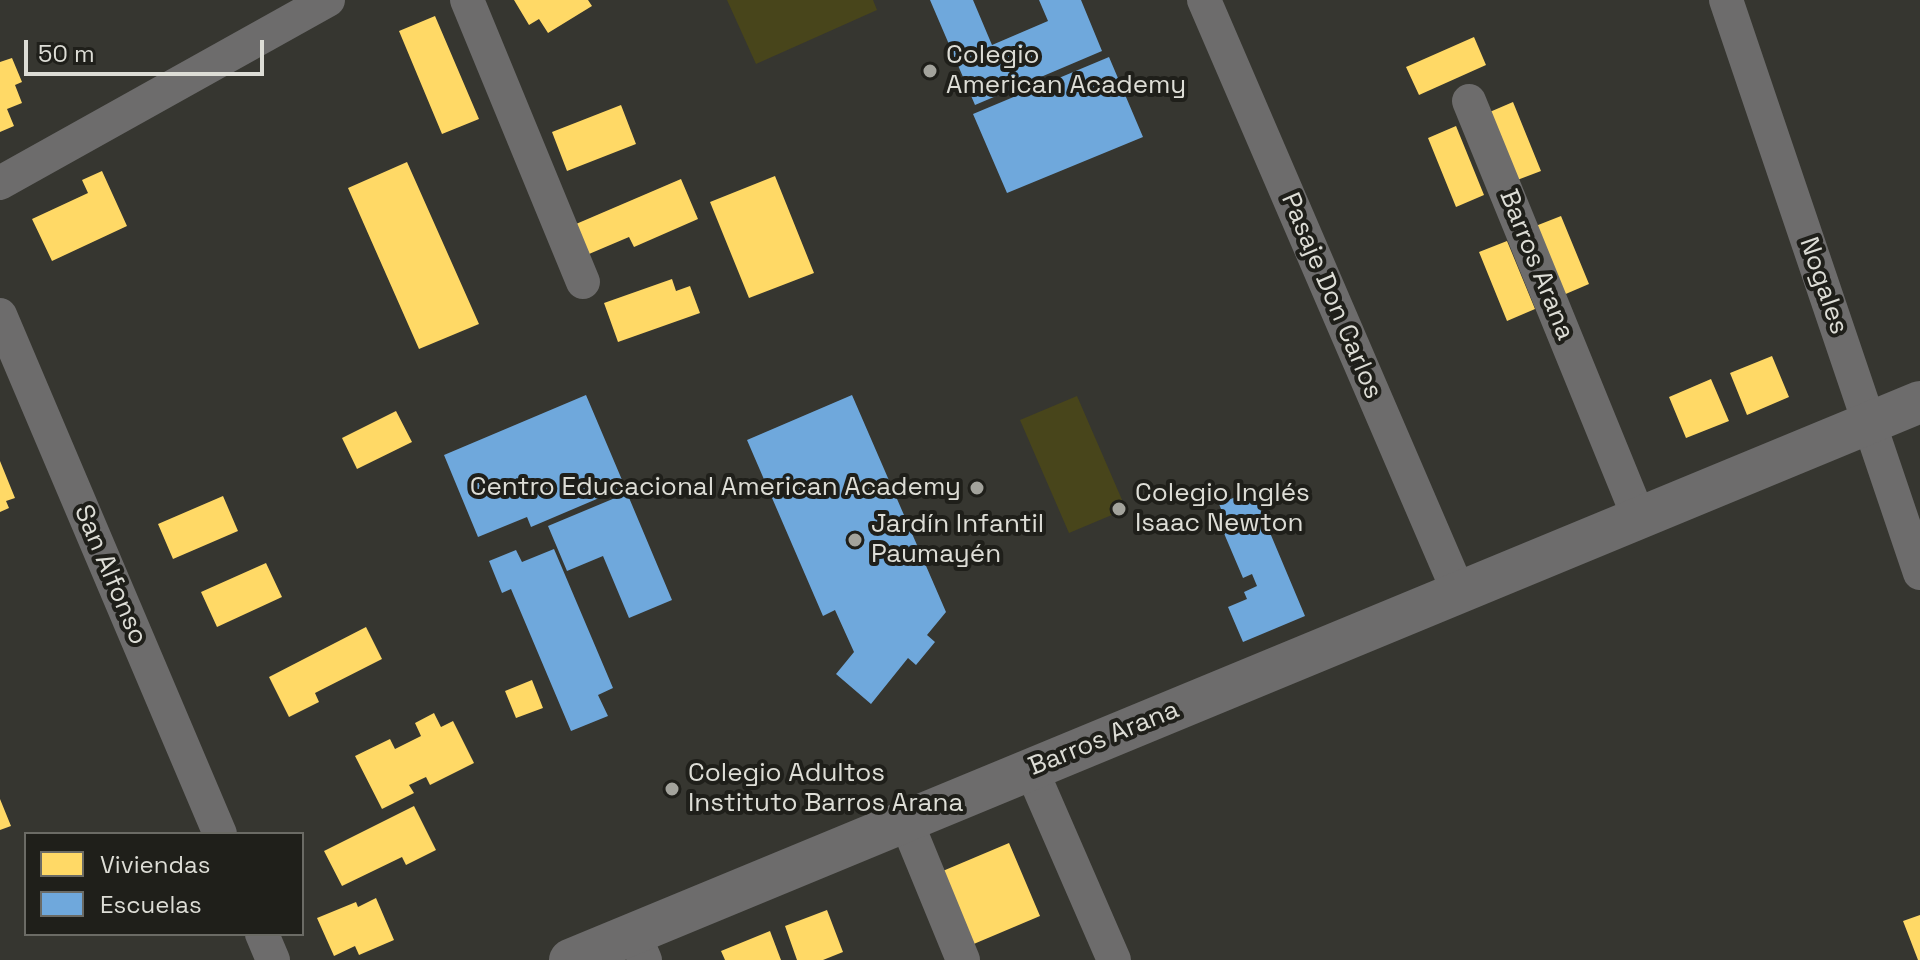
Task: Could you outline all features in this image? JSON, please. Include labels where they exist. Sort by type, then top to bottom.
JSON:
[{"type":"main road","name":"Barros Arana","points":[[570,960],[640,947],[906,821],[1920,402]]},
{"type":"street","points":[[0,183],[328,0]]},
{"type":"street","points":[[467,0],[583,282]]},
{"type":"street","name":"Pasaje Don Carlos","points":[[1204,0],[1459,593]]},
{"type":"street","name":"Nogales","points":[[1726,0],[1920,573]]},
{"type":"street","name":"Barros Arana","points":[[1469,101],[1639,518]]},
{"type":"street","name":"San Alfonso","points":[[0,315],[219,832]]},
{"type":"street","points":[[1031,769],[1114,960]]},
{"type":"street","points":[[906,821],[963,960]]},
{"type":"street","points":[[263,936],[273,960]]},
{"type":"shaded area","points":[[727,0],[873,0],[877,10],[756,64]]},
{"type":"shaded area","points":[[1077,396],[1126,509],[1069,533],[1020,420]]},
{"type":"building: Viviendas","points":[[514,0],[588,0],[592,6],[548,33],[539,19],[529,25]]},
{"type":"building: Viviendas","points":[[435,16],[479,119],[442,134],[399,31]]},
{"type":"building: Viviendas","points":[[1474,37],[1486,65],[1419,95],[1406,67]]},
{"type":"building: Viviendas","points":[[12,58],[22,82],[15,85],[22,103],[7,109],[14,126],[0,132],[0,62]]},
{"type":"building: Viviendas","points":[[1513,102],[1541,171],[1512,182],[1485,114]]},
{"type":"building: Viviendas","points":[[621,105],[636,144],[567,171],[552,132]]},
{"type":"building: Viviendas","points":[[1456,126],[1484,195],[1456,207],[1428,138]]},
{"type":"building: Viviendas","points":[[407,162],[479,324],[419,349],[348,188]]},
{"type":"building: Viviendas","points":[[102,171],[127,226],[52,261],[32,219],[88,193],[82,180]]},
{"type":"building: Viviendas","points":[[775,176],[814,273],[749,298],[710,202]]},
{"type":"building: Viviendas","points":[[681,179],[698,219],[634,247],[629,237],[589,254],[576,224]]},
{"type":"building: Viviendas","points":[[1561,216],[1589,284],[1561,296],[1533,227]]},
{"type":"building: Viviendas","points":[[1507,241],[1535,309],[1507,321],[1479,252]]},
{"type":"building: Viviendas","points":[[672,279],[676,291],[690,286],[700,313],[618,342],[604,303]]},
{"type":"building: Viviendas","points":[[1772,356],[1789,397],[1747,415],[1730,373]]},
{"type":"building: Viviendas","points":[[1711,379],[1729,421],[1686,438],[1669,397]]},
{"type":"building: Viviendas","points":[[396,411],[412,442],[357,469],[342,438]]},
{"type":"building: Viviendas","points":[[0,461],[15,498],[6,501],[9,508],[0,512]]},
{"type":"building: Viviendas","points":[[223,496],[238,531],[173,559],[158,524]]},
{"type":"building: Viviendas","points":[[266,563],[282,597],[217,627],[201,592]]},
{"type":"building: Viviendas","points":[[366,627],[382,659],[315,693],[319,702],[289,717],[269,677]]},
{"type":"building: Viviendas","points":[[532,680],[543,708],[516,718],[505,691]]},
{"type":"building: Viviendas","points":[[434,713],[441,727],[453,721],[474,763],[430,785],[426,777],[409,785],[414,793],[382,809],[355,756],[390,739],[395,749],[421,736],[415,723]]},
{"type":"building: Viviendas","points":[[0,799],[11,826],[0,830]]},
{"type":"building: Viviendas","points":[[414,806],[436,850],[406,865],[402,857],[342,886],[324,851]]},
{"type":"building: Viviendas","points":[[1009,843],[1040,916],[969,946],[938,873]]},
{"type":"building: Viviendas","points":[[376,898],[394,940],[359,955],[355,946],[334,956],[317,918],[356,902],[358,907]]},
{"type":"building: Viviendas","points":[[827,910],[843,952],[823,960],[797,960],[785,926]]},
{"type":"building: Viviendas","points":[[1920,915],[1920,960],[1918,960],[1903,921]]},
{"type":"building: Viviendas","points":[[770,931],[781,960],[725,960],[721,951]]},
{"type":"building: Escuelas","points":[[930,0],[973,0],[992,45],[1048,21],[1039,0],[1081,0],[1102,51],[975,105]]},
{"type":"building: Escuelas","points":[[1109,57],[1143,137],[1007,193],[973,114]]},
{"type":"building: Escuelas","points":[[586,395],[625,487],[531,527],[527,517],[478,537],[444,455]]},
{"type":"building: Escuelas","points":[[852,395],[946,612],[927,635],[935,642],[916,665],[908,658],[871,704],[836,674],[854,652],[835,610],[823,616],[747,440]]},
{"type":"building: Escuelas","points":[[1252,490],[1305,616],[1243,642],[1228,607],[1247,599],[1244,592],[1257,586],[1252,574],[1243,578],[1223,531],[1229,529],[1219,504]]},
{"type":"building: Escuelas","points":[[627,493],[672,600],[629,618],[603,556],[567,571],[548,526]]},
{"type":"building: Escuelas","points":[[554,549],[613,688],[598,695],[608,716],[571,731],[511,589],[502,593],[489,561],[516,550],[522,562]]},
{"type":"place","name":"Colegio American Academy","points":[[930,71]]},
{"type":"place","name":"Centro Educacional American Academy","points":[[977,488]]},
{"type":"place","name":"Colegio Inglés Isaac Newton","points":[[1119,509]]},
{"type":"place","name":"Jardín Infantil Paumayén","points":[[855,540]]},
{"type":"place","name":"Colegio Adultos Instituto Barros Arana","points":[[672,789]]}]
